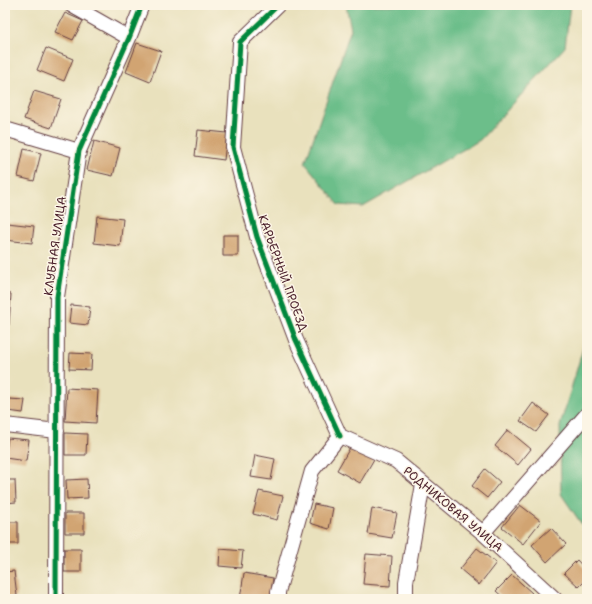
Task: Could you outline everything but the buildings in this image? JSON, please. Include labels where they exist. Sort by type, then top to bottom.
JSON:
[{"type":"street","points":[[71,5],[129,38]]},
{"type":"street","name":"КЛУБНАЯ УЛИЦА","points":[[56,599],[58,297],[79,151],[142,5]]},
{"type":"street","name":"КАРЬЕРНЫЙ ПРОЕЗД","points":[[278,5],[240,42],[233,147],[257,237],[296,340],[340,436]]},
{"type":"street","points":[[5,129],[79,151]]},
{"type":"street","points":[[483,533],[587,414]]},
{"type":"street","points":[[5,425],[57,431]]},
{"type":"street","points":[[278,599],[278,592],[312,472],[340,436]]},
{"type":"street","name":"РОДНИКОВАЯ УЛИЦА","points":[[340,436],[396,461],[483,533],[555,599]]},
{"type":"street","points":[[406,599],[406,582],[423,484]]},
{"type":"green space","points":[[346,5],[570,5],[565,47],[480,140],[363,207],[339,205],[305,163],[351,29]]},
{"type":"green space","points":[[587,335],[587,532],[561,494],[560,426]]},
{"type":"cycle path","points":[[56,599],[57,297],[79,151],[142,5]]},
{"type":"cycle path","points":[[278,5],[240,42],[233,147],[257,237],[296,340],[340,436]]}]
